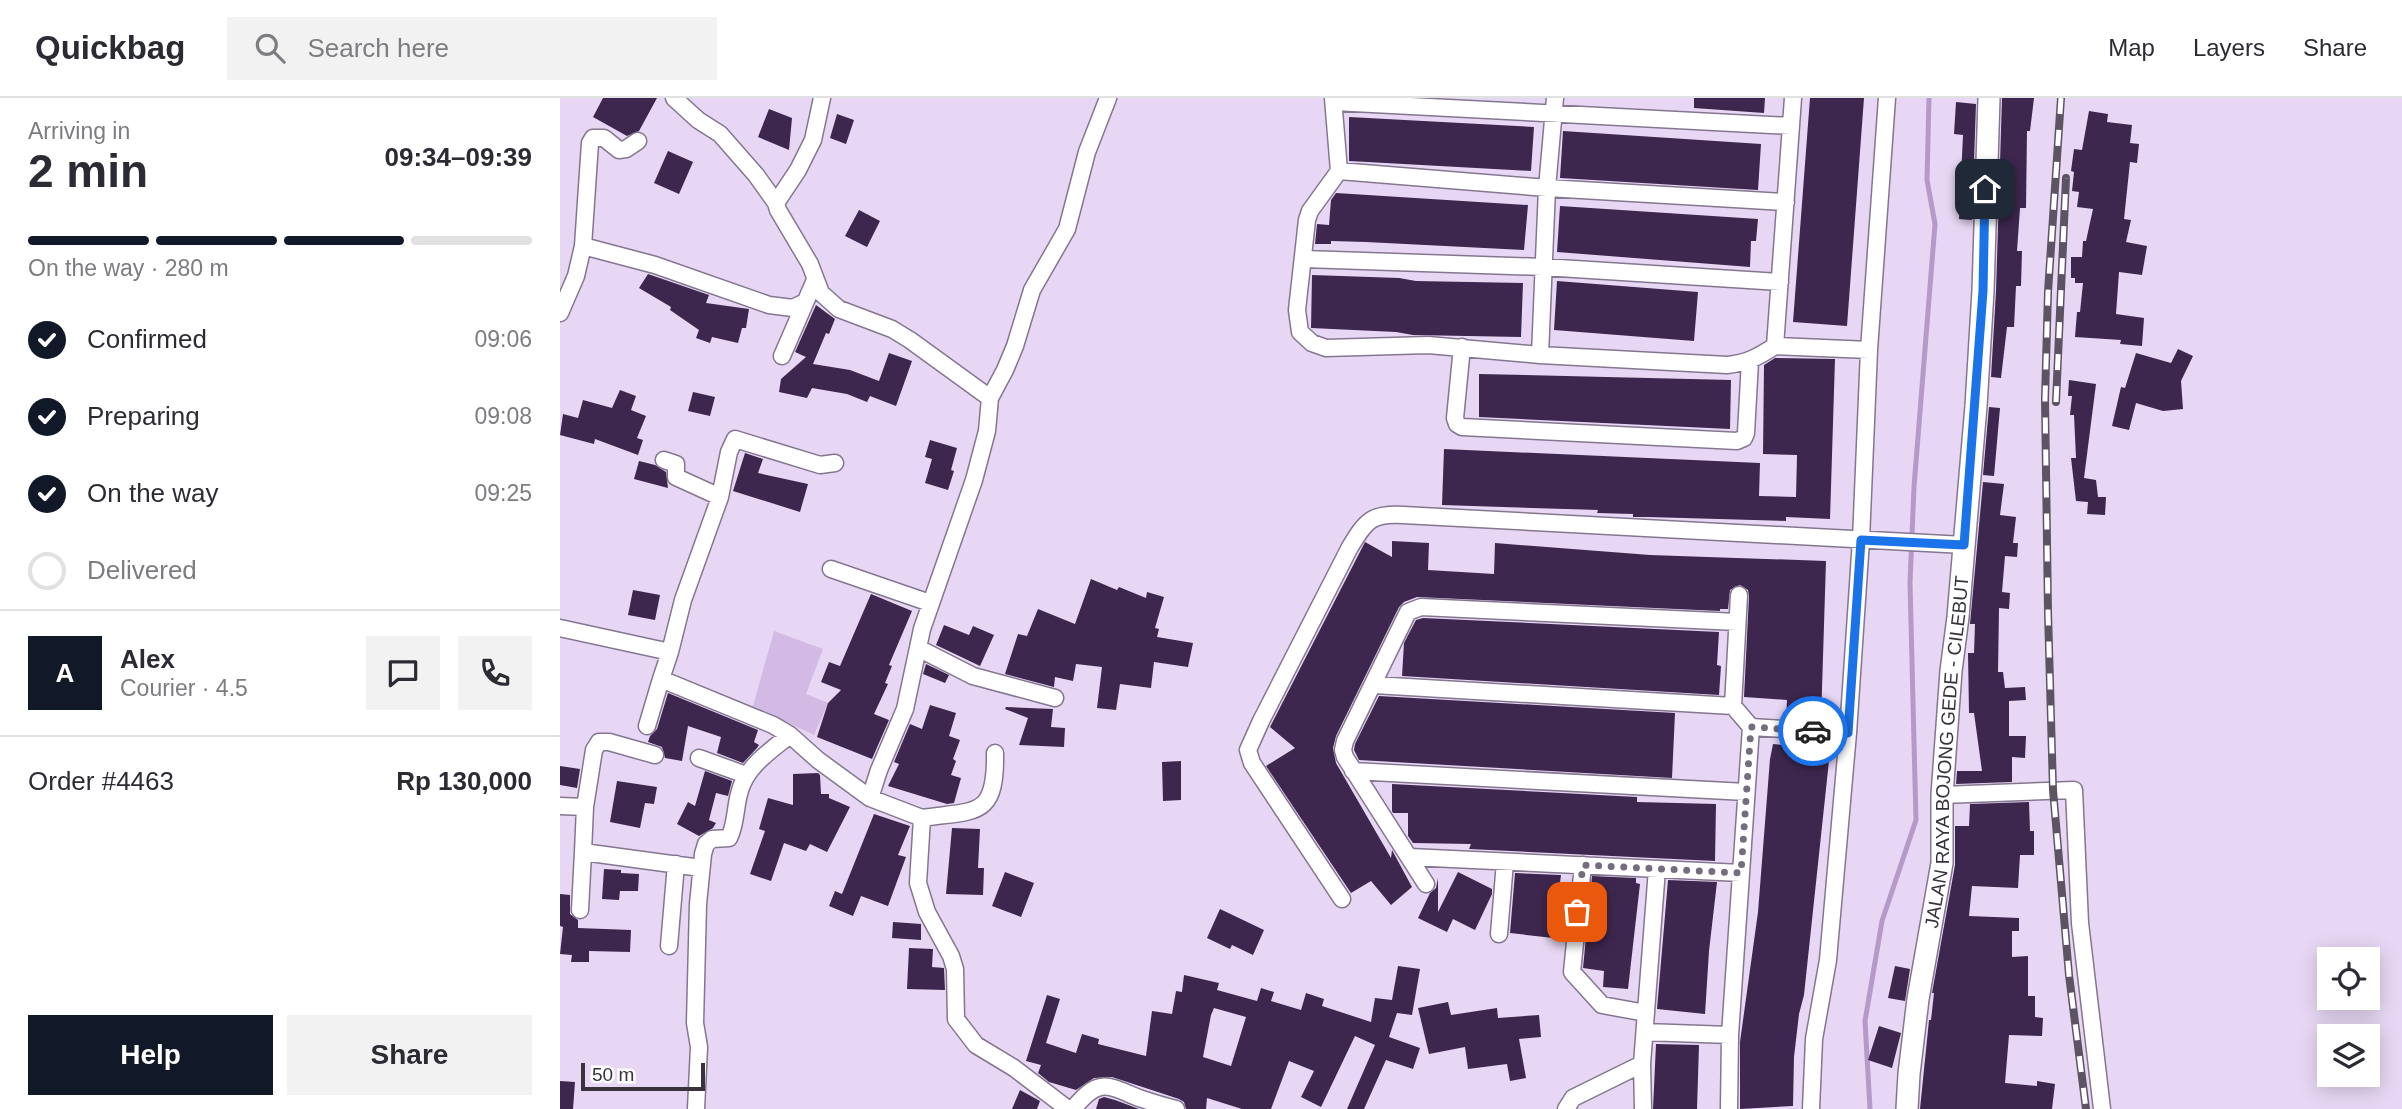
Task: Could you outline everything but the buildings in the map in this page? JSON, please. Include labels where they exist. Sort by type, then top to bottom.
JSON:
[{"type":"main road","name":"JALAN RAYA BOJONG GEDE - CILEBUT","points":[[1907,1109],[1919,999],[1942,863],[1942,795],[1983,291],[1989,98]]},
{"type":"street","points":[[674,98],[690,104],[757,175],[810,264],[821,293],[839,309],[892,329],[910,340],[990,398]]},
{"type":"street","points":[[776,203],[798,170],[813,140],[822,98]]},
{"type":"street","points":[[870,798],[879,769],[905,709],[930,603],[974,480],[987,431],[990,398],[1010,358],[1032,289],[1067,229],[1087,152],[1108,98]]},
{"type":"street","points":[[1775,346],[1793,98]]},
{"type":"street","points":[[1811,1109],[1814,1039],[1828,960],[1848,733],[1861,540],[1869,350],[1887,98]]},
{"type":"street","points":[[1791,126],[1554,106],[1333,100],[1339,171],[1310,211],[1305,232],[1297,310],[1300,332],[1312,343],[1326,348],[1428,345],[1540,355],[1727,365],[1750,361],[1775,346],[1869,350]]},
{"type":"street","points":[[1540,355],[1547,188],[1554,106]]},
{"type":"street","points":[[560,313],[576,276],[583,246],[590,143],[593,138],[604,138],[619,150],[638,141]]},
{"type":"street","points":[[1339,171],[1547,188],[1786,202]]},
{"type":"street","points":[[583,246],[655,265],[769,305],[793,308],[803,303]]},
{"type":"street","points":[[1304,259],[1543,267],[1780,282]]},
{"type":"street","points":[[782,356],[815,279]]},
{"type":"street","points":[[1462,347],[1455,418],[1457,424],[1462,427],[1737,441],[1744,438],[1746,433],[1750,361]]},
{"type":"street","points":[[648,726],[683,600],[720,497],[729,452],[735,439],[820,465],[835,463]]},
{"type":"street","points":[[664,460],[676,464],[676,477],[720,497]]},
{"type":"street","points":[[1342,899],[1252,763],[1248,750],[1350,548],[1362,528],[1373,517],[1389,514],[1964,545]]},
{"type":"street","points":[[831,569],[930,603]]},
{"type":"street","points":[[1729,1109],[1730,1035],[1751,727],[1734,706],[1739,594]]},
{"type":"street","points":[[1426,884],[1353,771],[1343,750],[1345,740],[1408,612],[1421,607],[1737,622]]},
{"type":"street","points":[[560,628],[670,652]]},
{"type":"street","points":[[918,648],[973,676],[1055,698]]},
{"type":"street","points":[[661,679],[760,719],[790,735],[818,760],[870,798],[922,818],[983,807],[989,798],[995,778],[995,753]]},
{"type":"street","points":[[1374,685],[1734,706]]},
{"type":"street","points":[[1751,727],[1848,733]]},
{"type":"street","points":[[696,1109],[699,1041],[695,1008],[701,868],[708,841],[729,838],[731,834],[738,797],[746,775],[790,735]]},
{"type":"street","points":[[580,910],[585,807],[594,750],[598,743],[609,742],[655,755]]},
{"type":"street","points":[[699,758],[746,775]]},
{"type":"street","points":[[1353,771],[1746,792]]},
{"type":"street","points":[[1942,795],[2074,790],[2080,923],[2102,1109]]},
{"type":"street","points":[[560,806],[585,807]]},
{"type":"street","points":[[922,818],[918,883],[927,912],[951,956],[955,969],[956,1019],[976,1045],[1014,1068],[1070,1109],[1088,1094],[1105,1085],[1176,1109]]},
{"type":"street","points":[[583,852],[701,868]]},
{"type":"street","points":[[1410,857],[1741,873]]},
{"type":"street","points":[[1499,934],[1505,862]]},
{"type":"street","points":[[668,946],[676,864]]},
{"type":"street","points":[[1583,865],[1572,972],[1602,1005],[1646,1013]]},
{"type":"street","points":[[1643,1109],[1642,1064],[1657,869]]},
{"type":"street","points":[[1645,1032],[1730,1035]]},
{"type":"street","points":[[1566,1109],[1573,1098],[1642,1064]]},
{"type":"shaded area","points":[[774,631],[823,649],[806,694],[828,703],[814,735],[753,706]]},
{"type":"waterway","points":[[1870,1109],[1865,1021],[1882,921],[1916,820],[1910,583],[1914,487],[1935,224],[1927,180],[1929,98]]},
{"type":"railway","points":[[2061,98],[2048,292],[2045,399],[2048,612],[2053,790],[2069,975],[2086,1109]]},
{"type":"railway","points":[[2056,402],[2066,178]]},
{"type":"way so far","points":[[1577,912],[1583,865],[1741,873],[1751,727],[1813,731]]},
{"type":"route","points":[[1813,731],[1848,733],[1861,540],[1964,545],[1983,291],[1985,189]]}]
